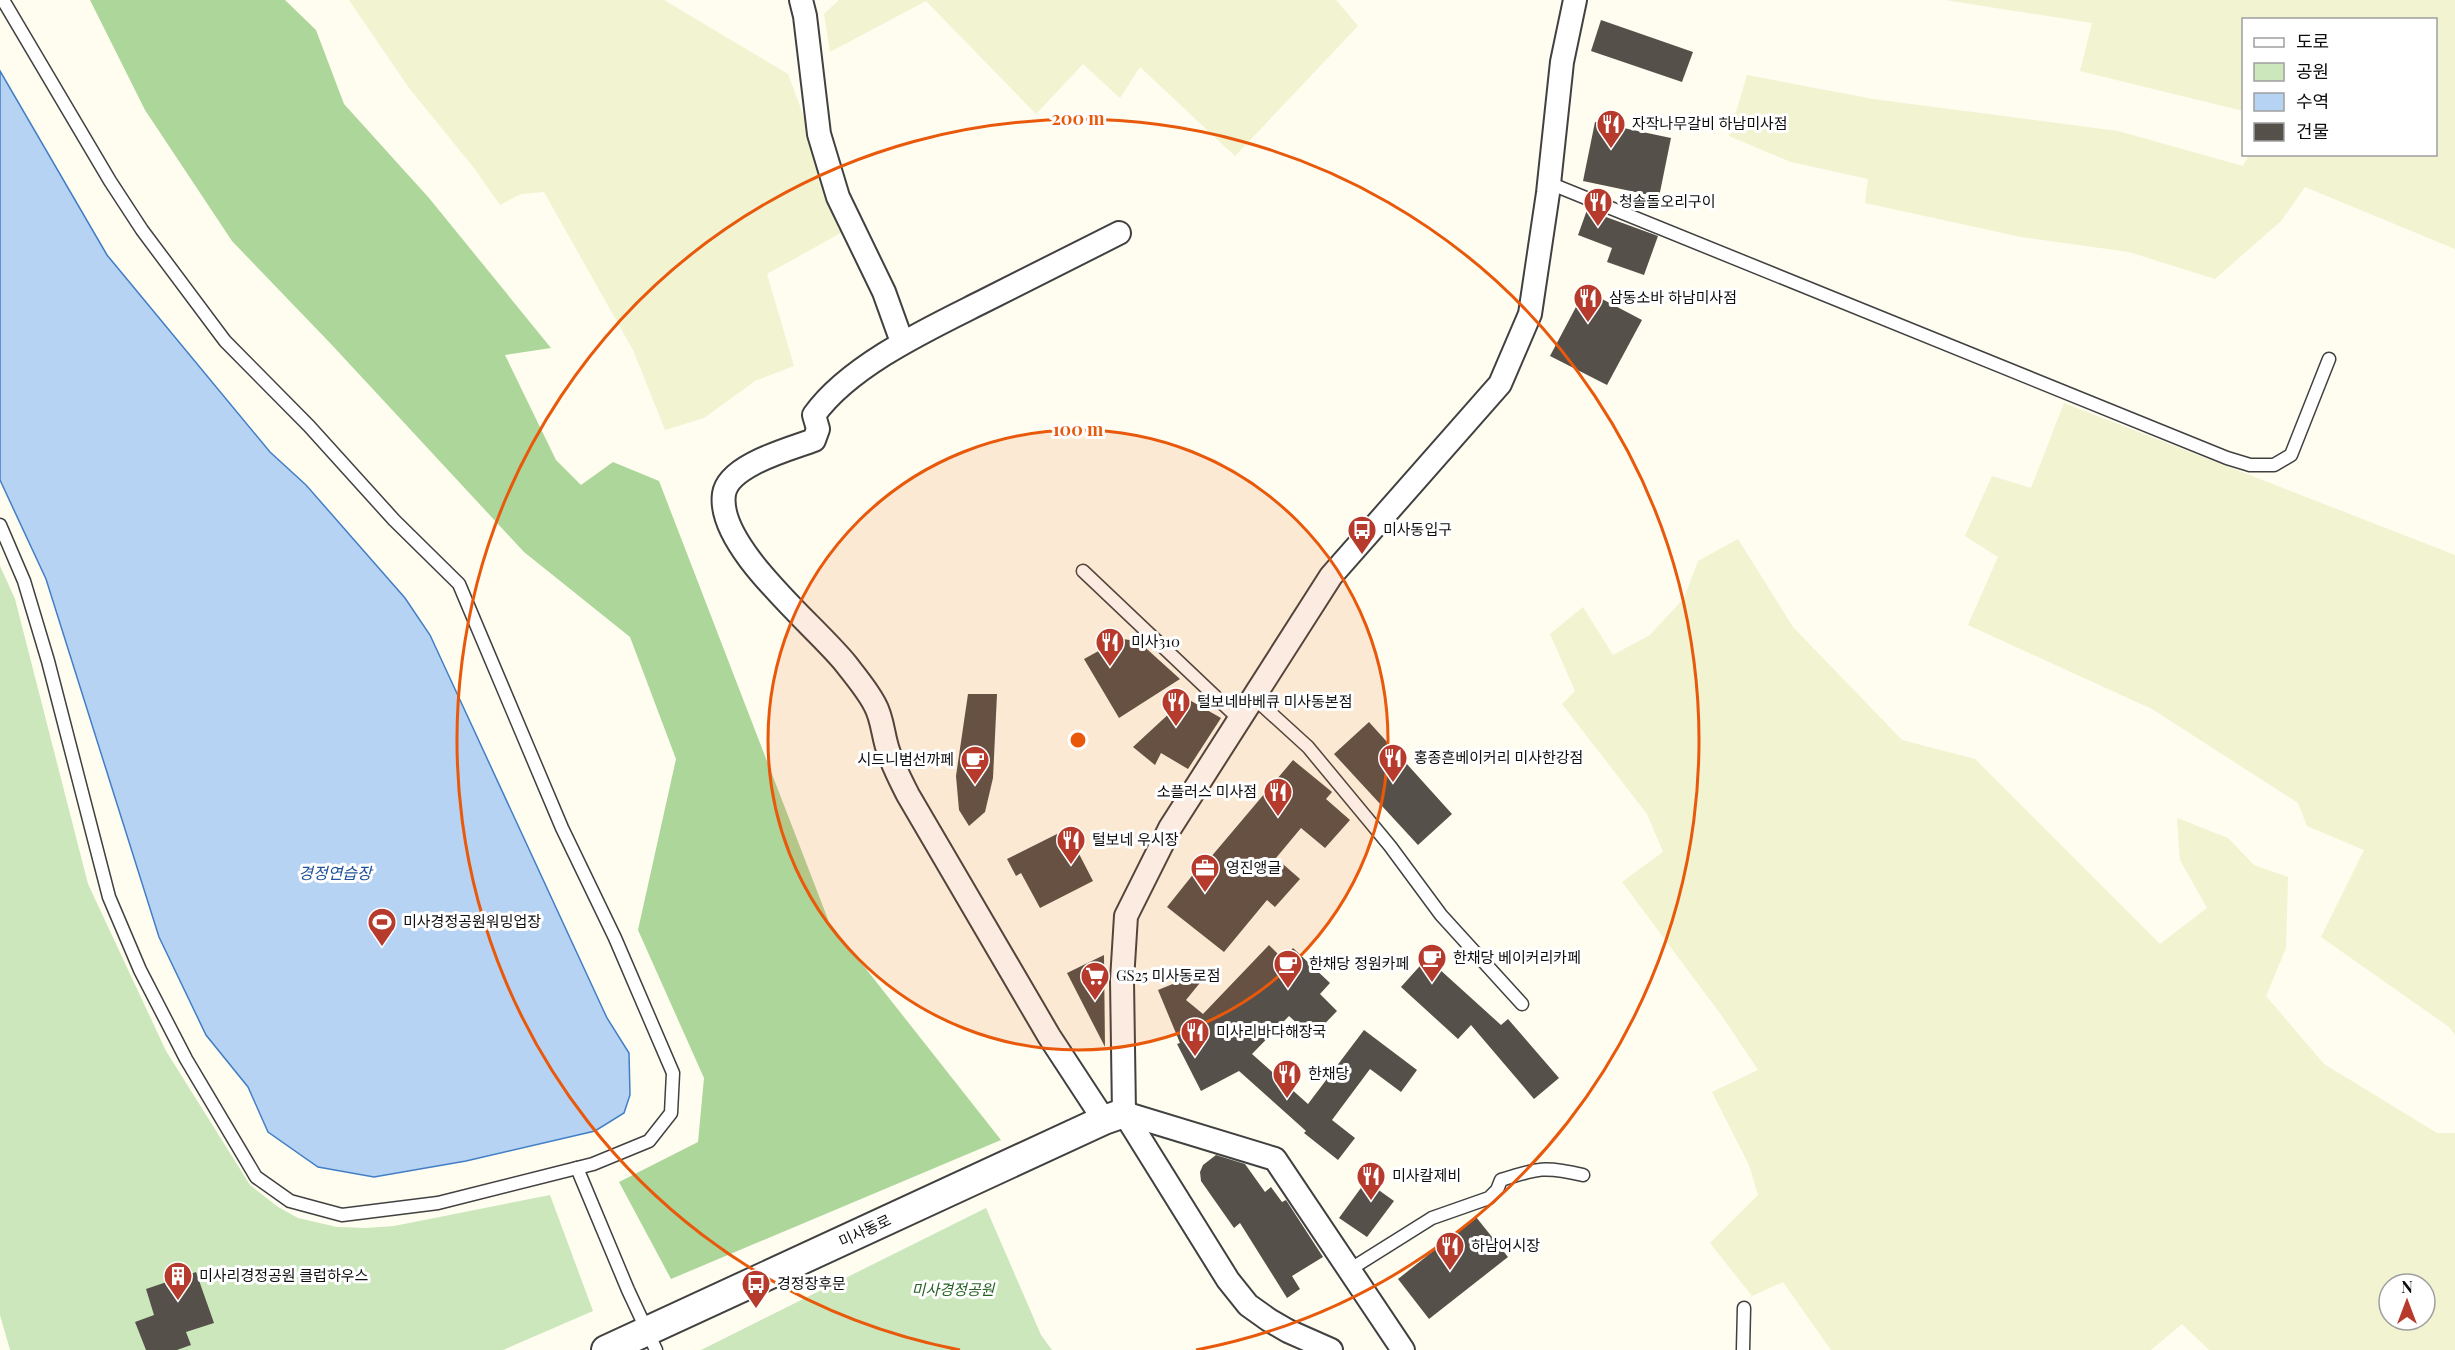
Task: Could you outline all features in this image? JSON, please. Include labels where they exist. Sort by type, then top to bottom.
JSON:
[{"type":"street","points":[[801,0],[805,16],[819,135],[837,195],[884,292],[902,342]]},
{"type":"street","points":[[1114,1116],[1126,916],[1170,828],[1331,576],[1500,384],[1530,314],[1549,183],[1562,62],[1575,0]]},
{"type":"street","points":[[1119,233],[902,342],[834,392],[819,408],[814,415],[818,429],[814,440],[760,461],[732,477],[724,492],[724,513],[734,538],[764,576],[845,663],[876,706],[889,754],[908,795],[1049,1036],[1114,1116],[1228,1280],[1248,1305],[1288,1341],[1331,1350]]},
{"type":"street","points":[[1114,1116],[1275,1159],[1403,1350]]},
{"type":"street","name":"미사동로","points":[[606,1350],[652,1341],[1114,1116]]},
{"type":"lane","points":[[0,525],[24,581],[48,661],[109,897],[140,970],[186,1059],[256,1178],[290,1201],[342,1215],[438,1203],[593,1164],[649,1141],[671,1113],[673,1073],[615,938],[558,818],[459,584],[394,520],[309,426],[225,340],[142,230],[110,181],[3,0]]},
{"type":"lane","points":[[1549,183],[2227,458],[2250,465],[2274,465],[2291,455],[2329,360]]},
{"type":"lane","points":[[1083,571],[1239,719]]},
{"type":"lane","points":[[1253,697],[1308,747],[1390,846],[1441,915],[1522,1004]]},
{"type":"lane","points":[[577,1168],[652,1341]]},
{"type":"lane","points":[[1349,1270],[1432,1218],[1489,1198],[1497,1190],[1501,1180],[1537,1168],[1583,1175]]},
{"type":"lane","points":[[1743,1350],[1744,1308]]},
{"type":"green space","points":[[90,0],[285,0],[316,30],[344,104],[429,198],[551,348],[505,355],[556,460],[581,485],[613,462],[659,481],[829,922],[1001,1140],[671,1279],[619,1182],[698,1142],[704,1078],[638,930],[676,759],[630,637],[524,552],[232,241],[145,110]]},
{"type":"green space","points":[[349,0],[664,0],[788,74],[846,230],[767,274],[794,366],[755,381],[704,418],[665,430],[633,350],[544,192],[521,194],[500,205],[474,168],[409,88]]},
{"type":"green space","points":[[839,0],[1336,0],[1358,26],[1235,156],[1140,67],[1120,98],[1083,64],[1036,114],[926,1],[830,52],[824,14]]},
{"type":"green space","points":[[1945,0],[2455,0],[2455,249],[2305,187],[2281,221],[2215,279],[2129,252],[2021,237],[1865,203],[1868,179],[1791,162],[1729,136],[1747,75],[1873,99],[2118,131],[2243,166],[2248,156],[2437,156],[2437,18],[2242,18],[2242,111],[2080,71],[2092,23]]},
{"type":"green space","points":[[2064,403],[2455,555],[2455,1035],[2449,1027],[2321,937],[2364,850],[2307,826],[2298,803],[2152,709],[1968,625],[1998,557],[1965,536],[1992,476],[2031,488]]},
{"type":"green space","points":[[1738,539],[1793,627],[1902,740],[1975,759],[2160,944],[2207,908],[2180,860],[2177,818],[2228,838],[2254,865],[2288,877],[2286,948],[2266,996],[2324,1064],[2437,1133],[2455,1133],[2455,1350],[2209,1350],[2182,1324],[2151,1350],[1831,1350],[1783,1282],[1752,1296],[1710,1243],[1758,1195],[1749,1165],[1712,1092],[1758,1070],[1722,1016],[1622,882],[1663,852],[1647,814],[1562,704],[1575,691],[1550,634],[1583,607],[1613,655],[1650,635],[1684,598],[1698,561]]},
{"type":"green space","points":[[0,566],[15,599],[88,884],[166,1051],[250,1185],[278,1207],[298,1218],[337,1227],[366,1228],[394,1226],[550,1195],[593,1311],[503,1350],[10,1350],[0,1315]]},
{"type":"green space","name":"미사경정공원","points":[[986,1208],[1041,1335],[1052,1350],[701,1350]]},
{"type":"water","name":"경정연습장","points":[[0,71],[107,255],[270,452],[306,485],[405,598],[430,635],[607,1018],[629,1053],[630,1095],[624,1113],[595,1131],[466,1161],[374,1177],[318,1167],[268,1132],[248,1087],[206,1035],[159,937],[46,579],[0,480]]},
{"type":"building","points":[[1601,20],[1693,52],[1682,82],[1591,51]]},
{"type":"building","points":[[1595,122],[1671,138],[1659,197],[1583,181]]},
{"type":"building","points":[[1587,210],[1658,236],[1644,275],[1607,262],[1612,248],[1578,235]]},
{"type":"building","points":[[1585,290],[1642,320],[1607,385],[1550,356]]},
{"type":"building","points":[[1122,639],[1138,641],[1180,679],[1119,718],[1084,659],[1104,648],[1109,658]]},
{"type":"building","points":[[968,694],[997,694],[993,778],[985,812],[969,826],[959,810],[956,776]]},
{"type":"building","points":[[1186,698],[1221,718],[1188,769],[1161,753],[1155,765],[1133,747]]},
{"type":"building","name":"홍종흔베이커리 미사한강점","points":[[1369,722],[1452,814],[1418,845],[1334,754]]},
{"type":"building","points":[[1293,760],[1332,792],[1326,799],[1350,820],[1325,848],[1301,828],[1276,858],[1300,879],[1275,907],[1267,900],[1224,952],[1167,907],[1203,862],[1205,864]]},
{"type":"building","points":[[1071,827],[1080,843],[1075,846],[1093,881],[1040,908],[1021,873],[1016,876],[1007,859]]},
{"type":"building","points":[[1269,945],[1283,959],[1293,948],[1330,983],[1320,994],[1337,1011],[1312,1037],[1289,1016],[1252,1054],[1308,1104],[1364,1030],[1417,1070],[1401,1092],[1370,1069],[1332,1120],[1355,1138],[1338,1160],[1304,1133],[1306,1131],[1239,1071],[1201,1091],[1177,1044],[1180,1043],[1158,990],[1212,968],[1186,1000],[1203,1014]]},
{"type":"building","points":[[1104,955],[1105,1047],[1067,973]]},
{"type":"building","points":[[1427,958],[1501,1025],[1508,1019],[1559,1078],[1534,1099],[1471,1025],[1458,1039],[1401,987]]},
{"type":"building","points":[[1216,1155],[1245,1164],[1265,1192],[1271,1187],[1282,1202],[1286,1200],[1323,1257],[1292,1276],[1300,1289],[1287,1298],[1240,1223],[1234,1228],[1201,1181],[1200,1172],[1203,1165]]},
{"type":"building","points":[[1366,1181],[1394,1201],[1367,1237],[1339,1218]]},
{"type":"building","points":[[1476,1217],[1508,1257],[1429,1319],[1398,1279]]},
{"type":"building","name":"미사리경정공원 클럽하우스","points":[[196,1272],[214,1323],[186,1332],[191,1345],[177,1350],[146,1350],[135,1322],[154,1315],[146,1289]]},
{"type":"place","name":"자작나무갈비 하남미사점","points":[[1611,150]]},
{"type":"place","name":"청솔돌오리구이","points":[[1598,228]]},
{"type":"place","name":"삼동소바 하남미사점","points":[[1588,324]]},
{"type":"place","name":"미사동입구","points":[[1362,556]]},
{"type":"place","name":"미사310","points":[[1110,668]]},
{"type":"place","name":"털보네바베큐 미사동본점","points":[[1176,728]]},
{"type":"place","name":"홍종흔베이커리 미사한강점","points":[[1393,784]]},
{"type":"place","name":"시드니범선까페","points":[[975,786]]},
{"type":"place","name":"소플러스 미사점","points":[[1278,818]]},
{"type":"place","name":"털보네 우시장","points":[[1071,866]]},
{"type":"place","name":"영진앵글","points":[[1205,894]]},
{"type":"place","name":"미사경정공원워밍업장","points":[[382,948]]},
{"type":"place","name":"한채당 베이커리카페","points":[[1432,984]]},
{"type":"place","name":"한채당 정원카페","points":[[1288,990]]},
{"type":"place","name":"GS25 미사동로점","points":[[1095,1002]]},
{"type":"place","name":"미사리바다해장국","points":[[1195,1058]]},
{"type":"place","name":"한채당","points":[[1287,1100]]},
{"type":"place","name":"미사칼제비","points":[[1371,1202]]},
{"type":"place","name":"하남어시장","points":[[1450,1272]]},
{"type":"place","name":"미사리경정공원 클럽하우스","points":[[178,1302]]},
{"type":"place","name":"경정장후문","points":[[756,1310]]}]
